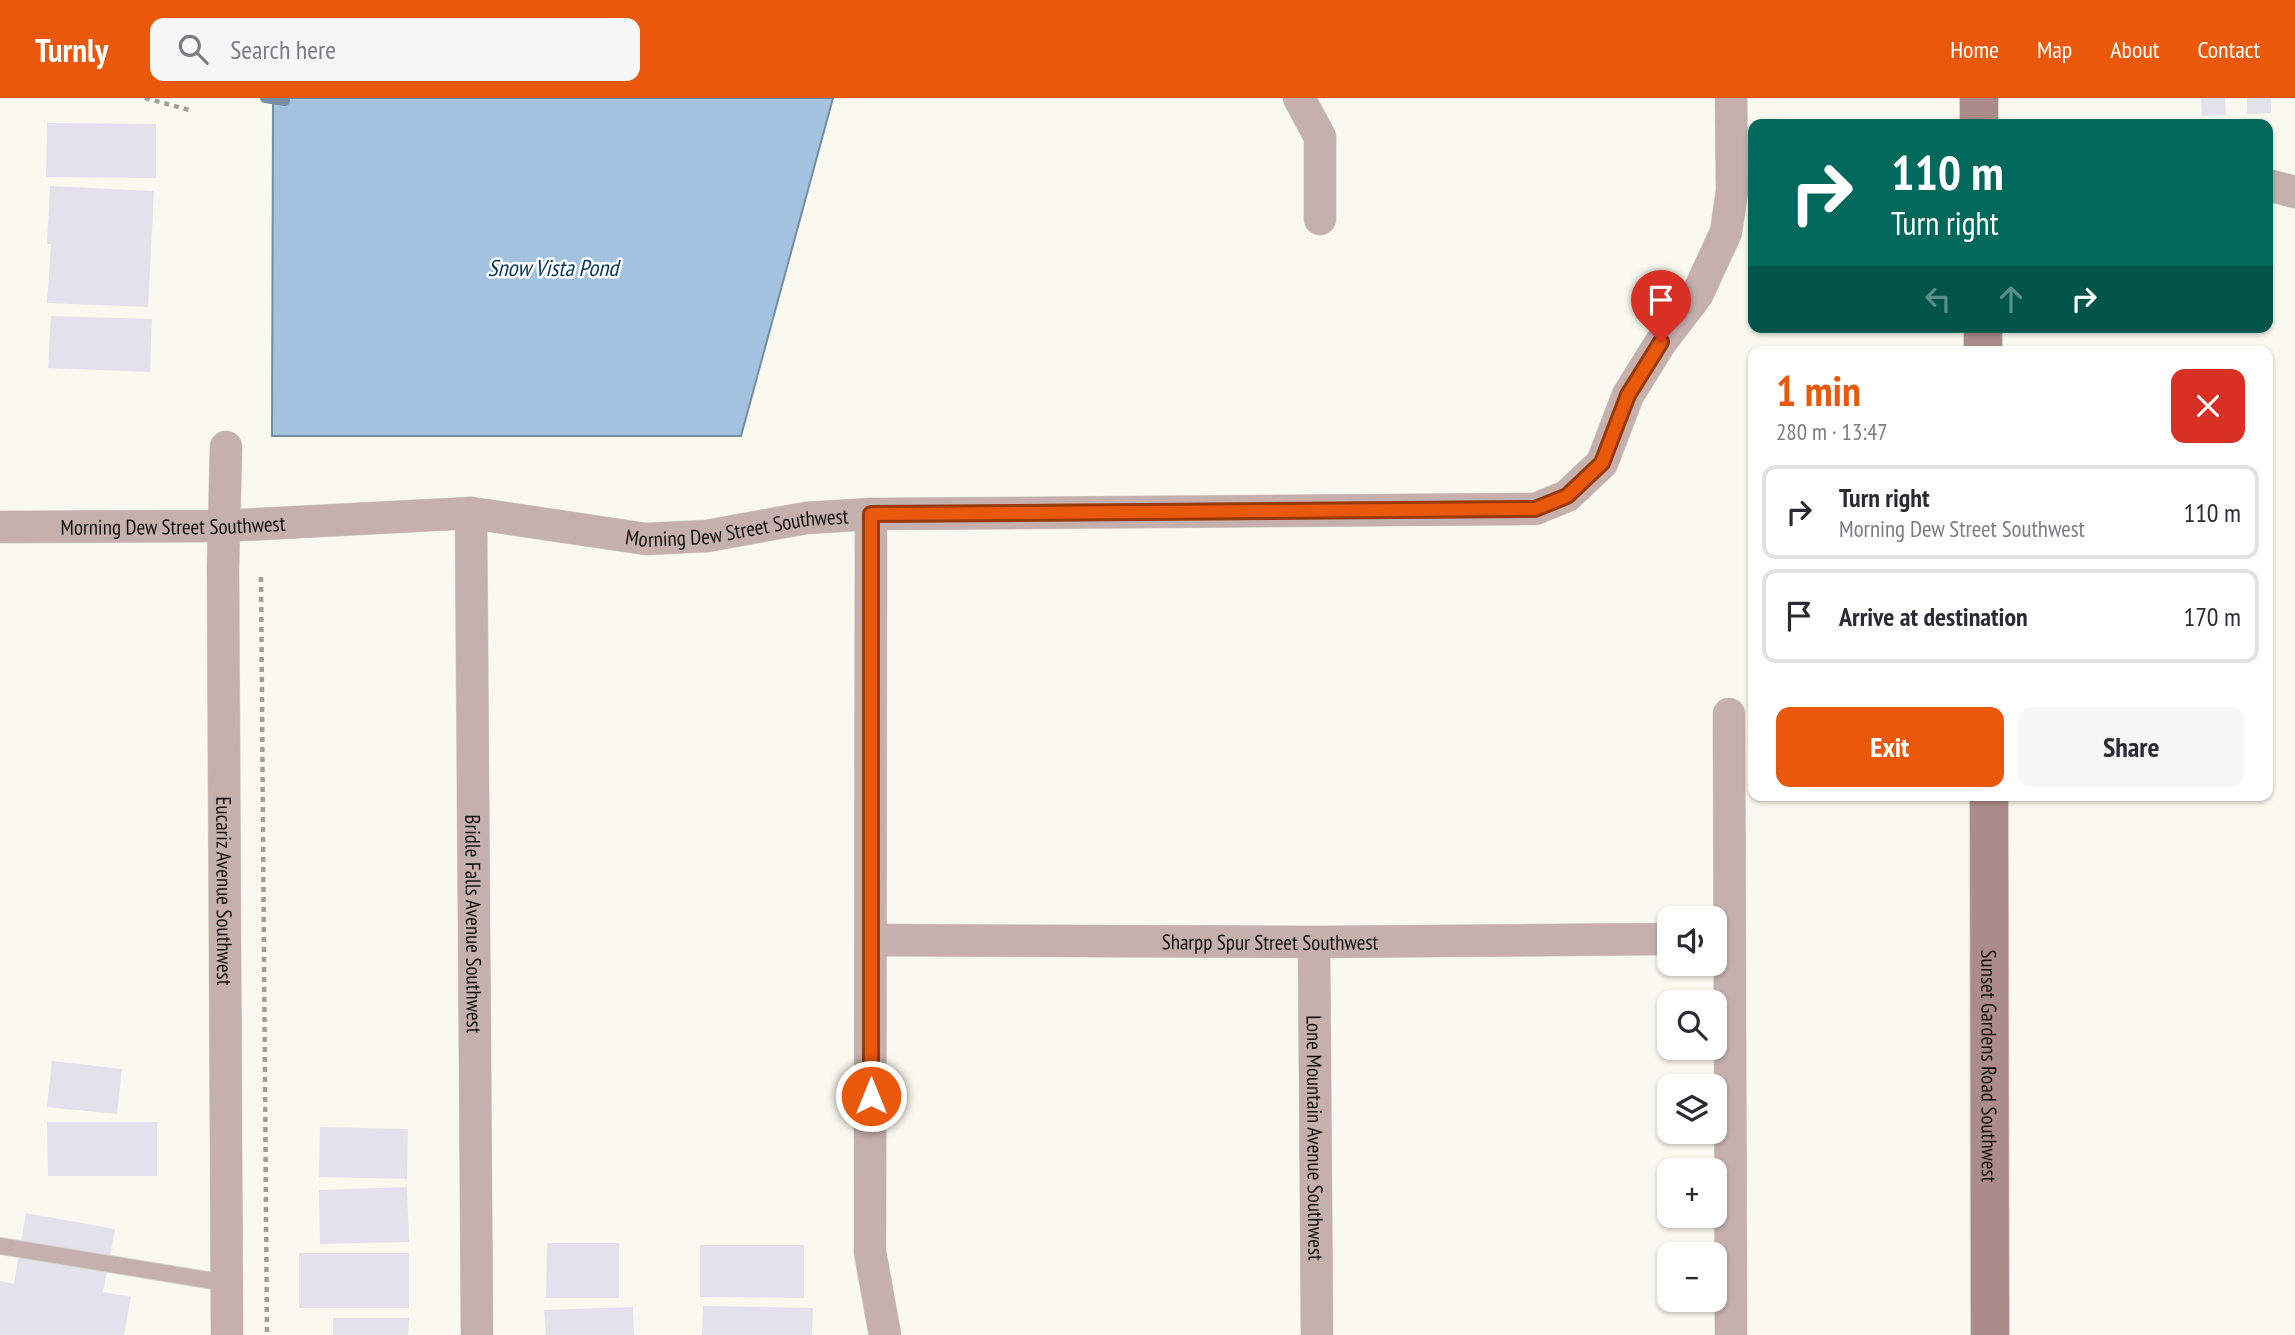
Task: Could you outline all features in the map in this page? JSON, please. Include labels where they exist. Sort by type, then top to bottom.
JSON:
[{"type":"street","points":[[1299,98],[1320,136],[1320,219]]},
{"type":"street","name":"Morning Dew Street Southwest","points":[[0,527],[223,526],[471,513],[646,539],[706,537],[806,518],[871,514],[1535,509],[1567,496],[1602,463],[1628,395],[1661,342],[1696,295],[1726,232],[1743,134],[1731,98]]},
{"type":"street","points":[[1979,98],[1979,119]]},
{"type":"street","points":[[2273,186],[2295,192]]},
{"type":"street","name":"Eucariz Avenue Southwest","points":[[226,447],[223,526],[227,1335]]},
{"type":"street","name":"Bridle Falls Avenue Southwest","points":[[471,513],[477,1335]]},
{"type":"street","points":[[871,514],[870,1252],[886,1335]]},
{"type":"street","points":[[1723,906],[1729,713]]},
{"type":"street","name":"Sunset Gardens Road Southwest","points":[[1989,801],[1990,1335]]},
{"type":"street","name":"Sharpp Spur Street Southwest","points":[[872,940],[1314,942],[1657,939]]},
{"type":"street","name":"Lone Mountain Avenue Southwest","points":[[1314,942],[1317,1335]]},
{"type":"street","points":[[1723,976],[1731,1335]]},
{"type":"lane","points":[[0,1246],[226,1283]]},
{"type":"path","points":[[145,98],[193,111]]},
{"type":"path","points":[[261,577],[267,1335]]},
{"type":"water","name":"Snow Vista Pond","points":[[273,98],[833,98],[741,436],[272,436]]},
{"type":"building","points":[[2201,98],[2225,98],[2226,115],[2202,116]]},
{"type":"building","points":[[2247,98],[2271,98],[2271,113],[2247,114]]},
{"type":"building","points":[[47,123],[156,124],[156,178],[46,177]]},
{"type":"building","points":[[50,186],[154,191],[148,307],[47,303],[51,244],[47,244]]},
{"type":"building","points":[[51,316],[152,319],[150,372],[48,368]]},
{"type":"building","points":[[52,1061],[122,1069],[117,1114],[47,1107]]},
{"type":"building","points":[[47,1122],[157,1122],[157,1176],[48,1176]]},
{"type":"building","points":[[320,1127],[408,1129],[407,1179],[319,1177]]},
{"type":"building","points":[[407,1187],[409,1242],[320,1244],[319,1190]]},
{"type":"building","points":[[26,1213],[115,1229],[103,1292],[131,1297],[124,1335],[0,1335],[0,1281],[14,1284]]},
{"type":"building","points":[[547,1243],[619,1243],[619,1298],[546,1298]]},
{"type":"building","points":[[700,1245],[804,1245],[804,1298],[700,1297]]},
{"type":"building","points":[[299,1253],[409,1253],[409,1308],[299,1308]]},
{"type":"building","points":[[703,1306],[813,1308],[812,1335],[702,1335]]},
{"type":"building","points":[[633,1307],[634,1335],[546,1335],[544,1310]]},
{"type":"building","points":[[333,1318],[409,1318],[408,1335],[333,1335]]},
{"type":"waterway","points":[[265,98],[285,101]]},
{"type":"route","points":[[871,1096],[871,514],[1535,509],[1567,496],[1602,463],[1628,395],[1661,342]]}]
